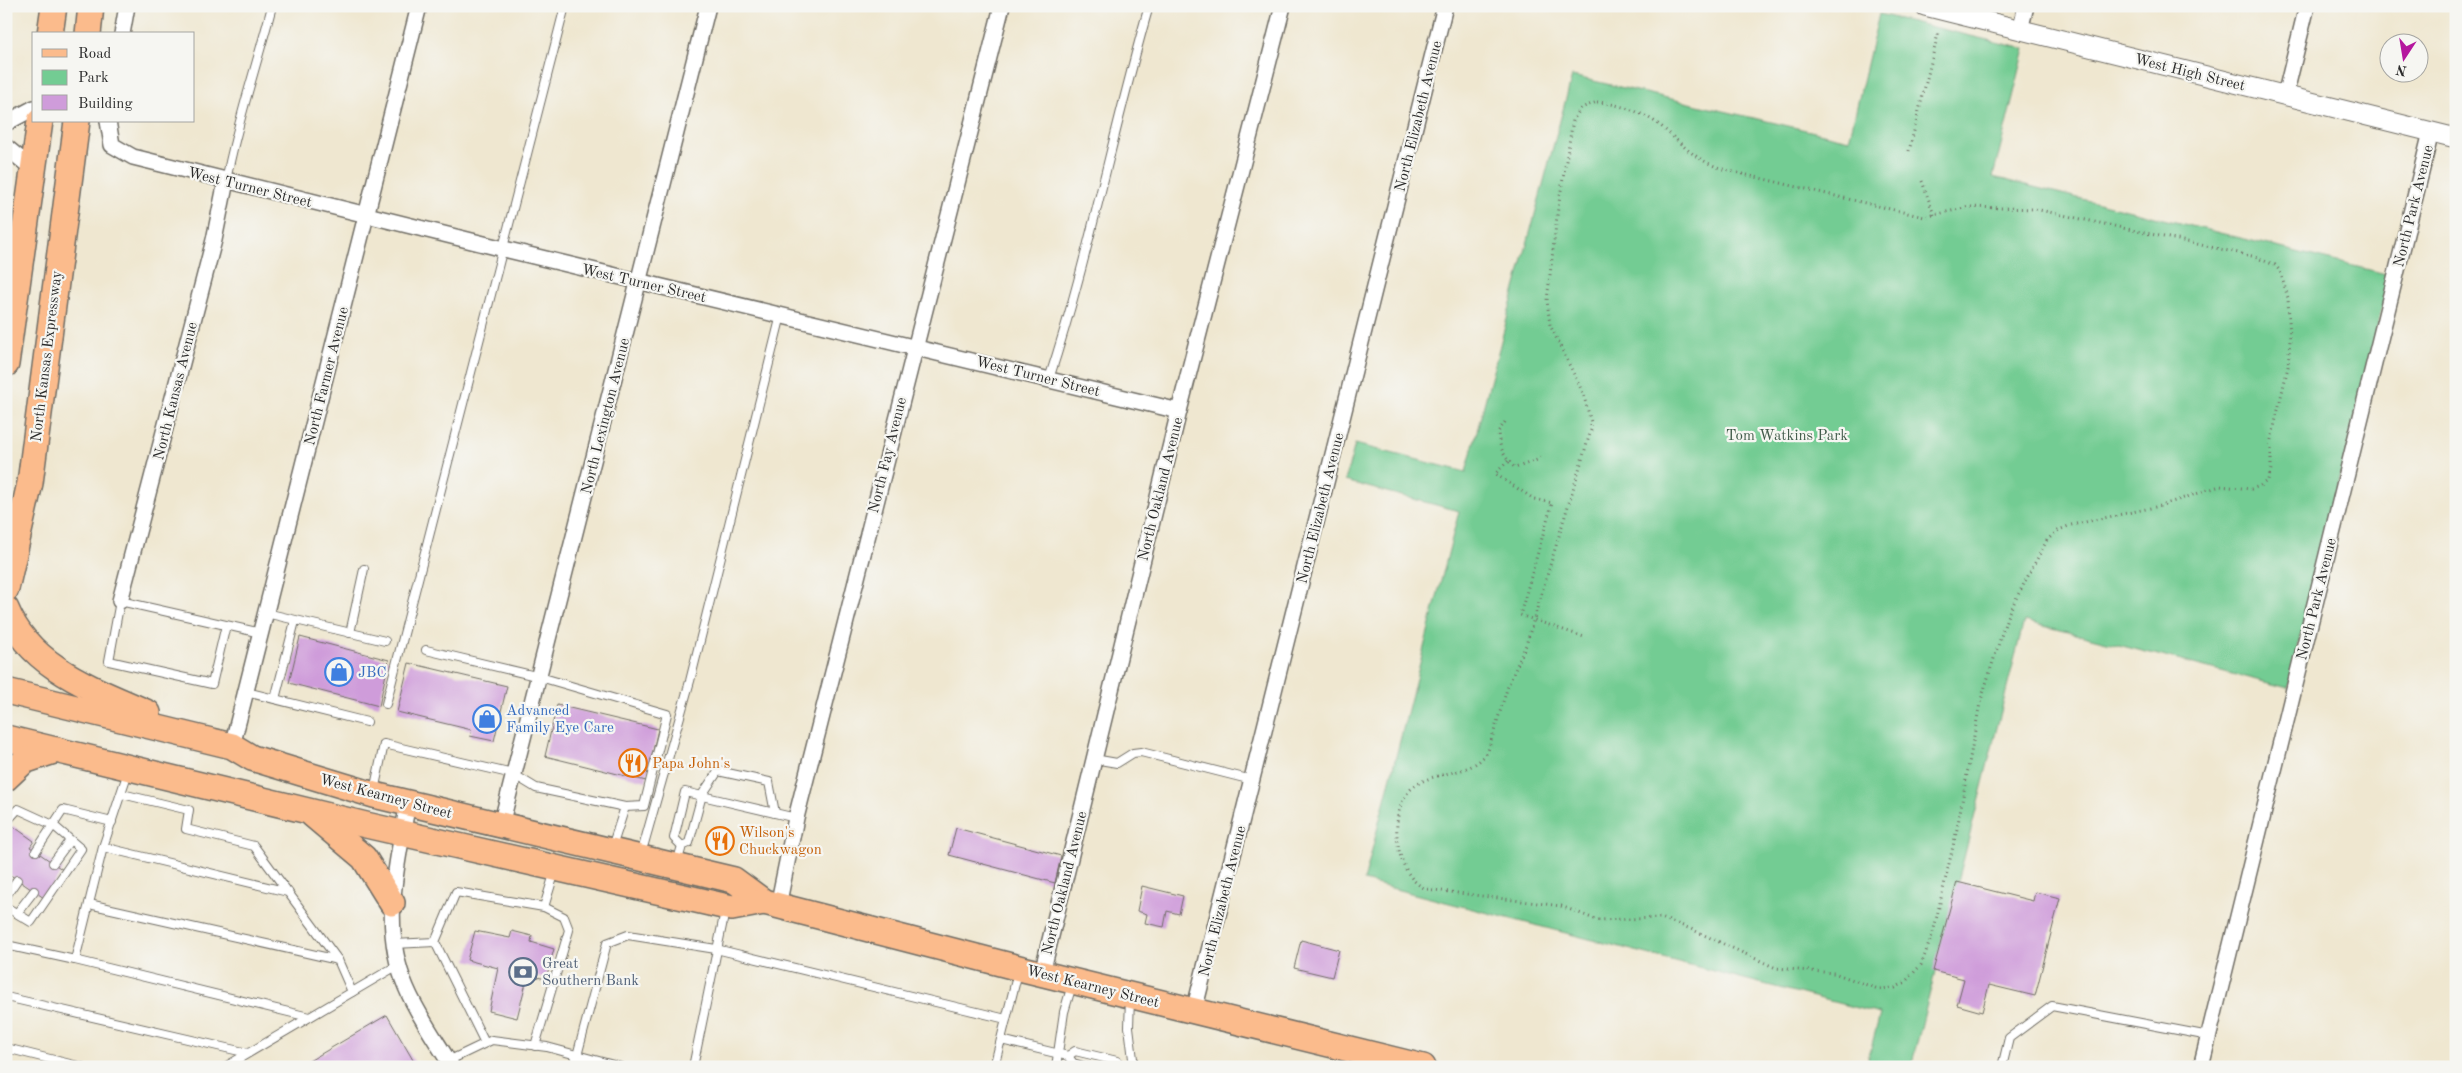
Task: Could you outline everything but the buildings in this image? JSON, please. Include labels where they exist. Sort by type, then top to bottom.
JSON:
[{"type":"main road","points":[[50,32],[54,6]]},
{"type":"main road","points":[[88,32],[92,6]]},
{"type":"main road","points":[[8,353],[40,122]]},
{"type":"main road","name":"North Kansas Expressway","points":[[6,589],[30,483],[76,122]]},
{"type":"main road","points":[[6,609],[14,628],[31,649],[70,678],[202,738]]},
{"type":"main road","name":"West Kearney Street","points":[[6,691],[232,746],[252,758],[374,795],[611,851],[679,856],[734,880],[771,904],[1396,1064],[1423,1067]]},
{"type":"main road","name":"West Kearney Street","points":[[6,738],[402,833],[732,908],[771,904]]},
{"type":"main road","points":[[6,778],[24,761],[57,750]]},
{"type":"main road","points":[[305,810],[364,858],[392,903]]},
{"type":"street","points":[[122,32],[128,6]]},
{"type":"street","name":"North Farmer Avenue","points":[[232,746],[419,6]]},
{"type":"street","name":"North Lexington Avenue","points":[[501,825],[540,678],[708,6]]},
{"type":"street","name":"North Fay Avenue","points":[[771,904],[796,818],[1002,6]]},
{"type":"street","name":"North Elizabeth Avenue","points":[[1194,1011],[1445,6]]},
{"type":"street","name":"West High Street","points":[[1924,6],[2456,138]]},
{"type":"street","points":[[2020,30],[2026,6]]},
{"type":"street","points":[[2285,96],[2308,6]]},
{"type":"street","name":"North Oakland Avenue","points":[[1030,971],[1094,760],[1280,7]]},
{"type":"street","points":[[6,123],[32,109]]},
{"type":"street","name":"West Turner Street","points":[[108,122],[112,145],[133,157],[367,216],[915,346],[1179,411]]},
{"type":"street","name":"North Park Avenue","points":[[2201,1067],[2431,132]]},
{"type":"street","points":[[6,147],[34,170]]},
{"type":"street","name":"North Kansas Avenue","points":[[120,601],[211,249],[226,181]]},
{"type":"street","points":[[408,803],[394,876],[392,903],[394,944],[398,965],[406,987],[419,1014],[450,1064]]},
{"type":"lane","points":[[226,181],[234,141],[257,65],[272,6]]},
{"type":"lane","points":[[386,704],[565,6]]},
{"type":"lane","points":[[1049,379],[1062,339],[1122,99],[1149,6]]},
{"type":"lane","points":[[644,844],[695,662],[781,315]]},
{"type":"lane","points":[[350,633],[364,569]]},
{"type":"lane","points":[[226,625],[212,684],[109,661],[120,601],[226,625],[261,633]]},
{"type":"lane","points":[[266,613],[385,641]]},
{"type":"lane","points":[[275,699],[296,621]]},
{"type":"lane","points":[[374,795],[384,744],[514,774],[536,788],[625,807],[644,806],[667,714],[540,678],[426,650]]},
{"type":"lane","points":[[246,692],[367,722]]},
{"type":"lane","points":[[1094,760],[1117,763],[1133,753],[1141,752],[1252,780]]},
{"type":"lane","points":[[75,960],[103,847],[129,768]]},
{"type":"lane","points":[[679,856],[689,843],[702,795],[718,771],[770,782],[776,813]]},
{"type":"lane","points":[[679,856],[674,838],[685,792],[796,818]]},
{"type":"lane","points":[[122,794],[189,810],[186,829],[254,846],[338,960],[352,992]]},
{"type":"lane","points":[[611,851],[625,807]]},
{"type":"lane","points":[[6,822],[18,809],[53,825],[81,849],[31,922],[6,907]]},
{"type":"lane","points":[[36,851],[63,810],[112,822]]},
{"type":"lane","points":[[53,863],[70,840]]},
{"type":"lane","points":[[103,847],[288,892]]},
{"type":"lane","points":[[544,907],[556,868]]},
{"type":"lane","points":[[6,896],[17,880]]},
{"type":"lane","points":[[17,913],[34,891]]},
{"type":"lane","points":[[485,1043],[435,942],[456,892],[544,907],[564,917],[568,930],[535,1046]]},
{"type":"lane","points":[[90,904],[338,960]]},
{"type":"lane","points":[[693,1067],[726,906]]},
{"type":"lane","points":[[574,1067],[607,943],[628,935],[716,949],[1006,1020]]},
{"type":"lane","points":[[394,944],[435,942]]},
{"type":"lane","points":[[6,944],[309,1017]]},
{"type":"lane","points":[[225,1067],[398,965]]},
{"type":"lane","points":[[994,1067],[1006,1020],[1030,971]]},
{"type":"lane","points":[[1056,1067],[1064,1012],[1073,981]]},
{"type":"lane","points":[[1130,995],[1129,1027],[1134,1067]]},
{"type":"lane","points":[[6,997],[248,1053]]},
{"type":"lane","points":[[2002,1067],[2008,1038],[2052,1006],[2208,1036]]},
{"type":"lane","points":[[450,1064],[492,1040],[535,1046],[621,1067]]},
{"type":"lane","points":[[1001,1040],[1068,1056],[1072,1063],[1086,1067]]},
{"type":"lane","points":[[6,1048],[82,1067]]},
{"type":"lane","points":[[1068,1056],[1075,1051],[1117,1061],[1120,1067]]},
{"type":"path","points":[[1909,151],[1939,30]]},
{"type":"path","points":[[1597,102],[1620,106],[1649,118],[1662,127],[1694,157],[1712,166],[1924,217],[1934,215],[1950,209],[1969,207],[2055,212],[2265,260],[2274,265],[2284,279],[2288,298],[2290,340],[2288,367],[2271,440],[2271,469],[2268,480],[2260,486],[2241,489],[2220,486],[2160,506],[2071,525],[2053,534],[2038,554],[2008,614],[1980,703],[1938,916],[1928,951],[1914,975],[1895,988],[1878,989],[1834,973],[1776,968],[1691,928],[1661,918],[1597,920],[1561,906],[1434,890],[1418,885],[1412,879],[1400,857],[1397,825],[1406,797],[1410,791],[1424,782],[1467,769],[1483,760],[1488,751],[1508,686],[1533,620],[1591,430],[1591,422],[1583,393],[1550,325],[1547,300],[1570,131],[1576,112],[1589,104],[1597,102]]},
{"type":"path","points":[[1922,181],[1934,215]]},
{"type":"path","points":[[1505,422],[1498,432],[1499,443],[1508,460],[1516,468],[1536,460],[1543,454]]},
{"type":"path","points":[[1508,460],[1495,474],[1534,499],[1552,503],[1520,615],[1584,637]]},
{"type":"green space","name":"Tom Watkins Park","points":[[1879,14],[2025,49],[1993,177],[2390,275],[2288,688],[2024,621],[1911,1067],[1866,1067],[1880,1014],[1364,881],[1459,511],[1345,481],[1355,444],[1466,472],[1572,76],[1849,140]]},
{"type":"place","name":"JBC","points":[[339,672]]},
{"type":"place","name":"Advanced Family Eye Care","points":[[487,719]]},
{"type":"place","name":"Papa John's","points":[[633,763]]},
{"type":"place","name":"Wilson's Chuckwagon","points":[[720,841]]},
{"type":"place","name":"Great Southern Bank","points":[[523,972]]}]
